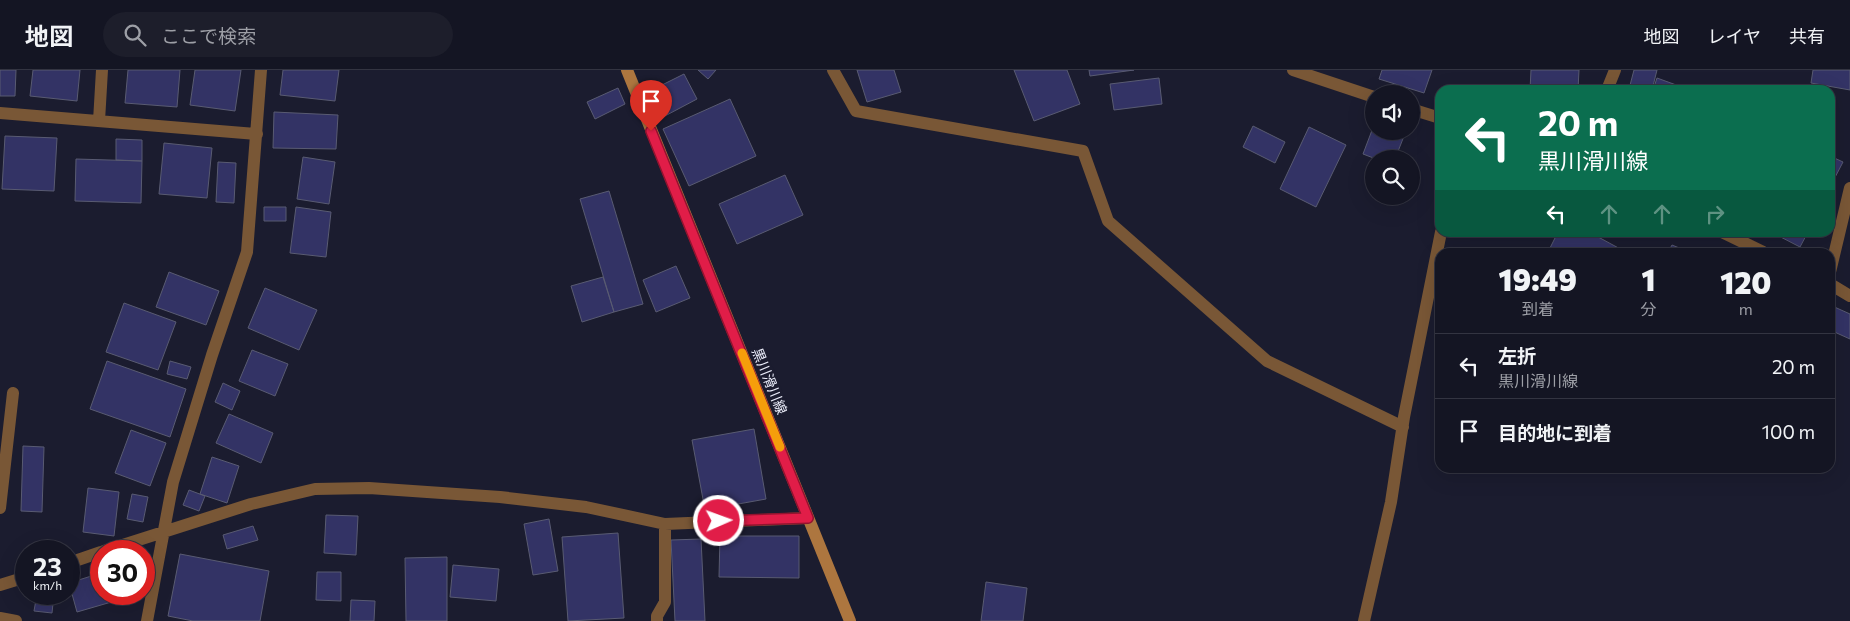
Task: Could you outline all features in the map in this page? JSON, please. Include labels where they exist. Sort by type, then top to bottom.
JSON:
[{"type":"main road","name":"黒川滑川線","points":[[627,70],[850,621]]},
{"type":"street","points":[[99,121],[102,70]]},
{"type":"street","points":[[147,621],[173,482],[212,355],[247,252],[261,70]]},
{"type":"street","points":[[833,70],[856,111],[1083,151],[1108,221],[1267,361],[1403,427]]},
{"type":"street","points":[[1293,70],[1365,93]]},
{"type":"street","points":[[1609,85],[1615,70]]},
{"type":"street","points":[[1420,112],[1435,116]]},
{"type":"street","points":[[0,113],[257,134]]},
{"type":"street","points":[[1835,251],[1850,188]]},
{"type":"street","points":[[1732,237],[1755,248]]},
{"type":"street","points":[[1364,621],[1390,502],[1435,263]]},
{"type":"street","points":[[1835,287],[1850,296]]},
{"type":"street","points":[[0,508],[13,393]]},
{"type":"street","points":[[140,540],[251,504],[315,489],[369,488],[500,497],[586,507],[665,524],[808,518]]},
{"type":"street","points":[[657,621],[657,616],[665,602],[665,524]]},
{"type":"street","points":[[0,585],[15,580]]},
{"type":"street","points":[[0,618],[16,621]]},
{"type":"building","points":[[0,70],[16,70],[15,96],[0,96]]},
{"type":"building","points":[[33,70],[80,70],[77,101],[30,96]]},
{"type":"building","points":[[128,70],[180,70],[177,107],[125,103]]},
{"type":"building","points":[[195,70],[241,70],[235,111],[190,105]]},
{"type":"building","points":[[283,70],[339,70],[335,101],[280,95]]},
{"type":"building","points":[[698,70],[716,70],[708,79]]},
{"type":"building","points":[[857,70],[894,70],[901,92],[867,102]]},
{"type":"building","points":[[1014,70],[1067,70],[1080,104],[1034,121]]},
{"type":"building","points":[[1089,70],[1134,70],[1090,76]]},
{"type":"building","points":[[1382,70],[1432,70],[1424,93],[1420,92],[1420,85],[1398,85],[1379,79]]},
{"type":"building","points":[[1531,70],[1579,70],[1578,85],[1530,85]]},
{"type":"building","points":[[1634,70],[1657,70],[1653,85],[1630,85]]},
{"type":"building","points":[[1813,70],[1850,70],[1850,90],[1835,87],[1835,85],[1811,83]]},
{"type":"building","points":[[684,74],[697,99],[663,117],[650,91]]},
{"type":"building","points":[[1159,78],[1162,104],[1114,110],[1110,84]]},
{"type":"building","points":[[1657,78],[1676,85],[1655,85]]},
{"type":"building","points":[[618,88],[625,104],[595,119],[587,102]]},
{"type":"building","points":[[730,99],[756,156],[689,186],[663,129]]},
{"type":"building","points":[[274,112],[338,115],[336,149],[273,148]]},
{"type":"building","points":[[1253,126],[1285,142],[1275,163],[1243,147]]},
{"type":"building","points":[[1309,127],[1346,145],[1316,207],[1280,189]]},
{"type":"building","points":[[5,136],[57,138],[54,191],[2,189]]},
{"type":"building","points":[[116,139],[142,140],[142,161],[116,160]]},
{"type":"building","points":[[1368,140],[1402,140],[1399,150],[1365,150],[1365,155],[1363,154]]},
{"type":"building","points":[[164,143],[212,148],[207,198],[159,194]]},
{"type":"building","points":[[303,157],[335,162],[329,204],[297,199]]},
{"type":"building","points":[[1835,158],[1843,162],[1835,177]]},
{"type":"building","points":[[76,159],[142,161],[141,203],[75,201]]},
{"type":"building","points":[[218,162],[236,163],[234,203],[216,202]]},
{"type":"building","points":[[785,175],[803,215],[737,244],[719,204]]},
{"type":"building","points":[[609,191],[643,304],[614,312],[580,199]]},
{"type":"building","points":[[264,207],[286,207],[286,221],[264,221]]},
{"type":"building","points":[[296,207],[331,212],[326,257],[290,253]]},
{"type":"building","points":[[1556,237],[1598,237],[1618,248],[1550,248]]},
{"type":"building","points":[[1781,237],[1805,237],[1800,247]]},
{"type":"building","points":[[676,266],[690,298],[656,312],[643,280]]},
{"type":"building","points":[[169,272],[219,291],[206,325],[156,307]]},
{"type":"building","points":[[603,277],[614,312],[582,322],[571,286]]},
{"type":"building","points":[[265,288],[317,310],[299,350],[248,328]]},
{"type":"building","points":[[124,303],[176,322],[158,370],[106,352]]},
{"type":"building","points":[[1835,307],[1850,314],[1850,339],[1835,332]]},
{"type":"building","points":[[252,350],[288,364],[275,396],[239,381]]},
{"type":"building","points":[[107,361],[186,389],[170,437],[90,409]]},
{"type":"building","points":[[170,361],[191,367],[187,379],[167,374]]},
{"type":"building","points":[[223,383],[240,391],[232,410],[215,402]]},
{"type":"building","points":[[229,414],[273,433],[261,463],[216,443]]},
{"type":"building","points":[[754,429],[766,499],[705,510],[692,440]]},
{"type":"building","points":[[131,430],[166,443],[150,486],[115,473]]},
{"type":"building","points":[[23,446],[44,447],[42,512],[21,511]]},
{"type":"building","points":[[212,457],[239,466],[227,503],[200,494]]},
{"type":"building","points":[[88,488],[119,492],[114,536],[83,532]]},
{"type":"building","points":[[189,490],[205,496],[199,511],[183,505]]},
{"type":"building","points":[[132,494],[148,497],[143,522],[127,519]]},
{"type":"building","points":[[326,515],[358,516],[356,555],[324,553]]},
{"type":"building","points":[[549,519],[558,571],[533,575],[524,524]]},
{"type":"building","points":[[253,526],[258,540],[227,549],[223,535]]},
{"type":"building","points":[[618,533],[624,618],[568,621],[562,537]]},
{"type":"building","points":[[720,536],[799,536],[799,578],[719,577]]},
{"type":"building","points":[[701,539],[705,621],[675,621],[671,540]]},
{"type":"building","points":[[180,554],[269,571],[260,621],[193,621],[168,616]]},
{"type":"building","points":[[447,557],[447,621],[406,621],[405,558]]},
{"type":"building","points":[[453,565],[499,569],[496,601],[450,597]]},
{"type":"building","points":[[317,572],[341,572],[341,601],[316,600]]},
{"type":"building","points":[[90,576],[90,605],[101,605],[77,612],[75,605],[80,605],[80,580]]},
{"type":"building","points":[[986,582],[1027,588],[1023,621],[981,621]]},
{"type":"building","points":[[351,600],[375,601],[374,621],[350,621]]},
{"type":"building","points":[[35,605],[53,605],[52,613],[34,611]]},
{"type":"slow traffic","points":[[742,353],[780,447]]},
{"type":"route","points":[[651,131],[808,518],[719,521]]}]
